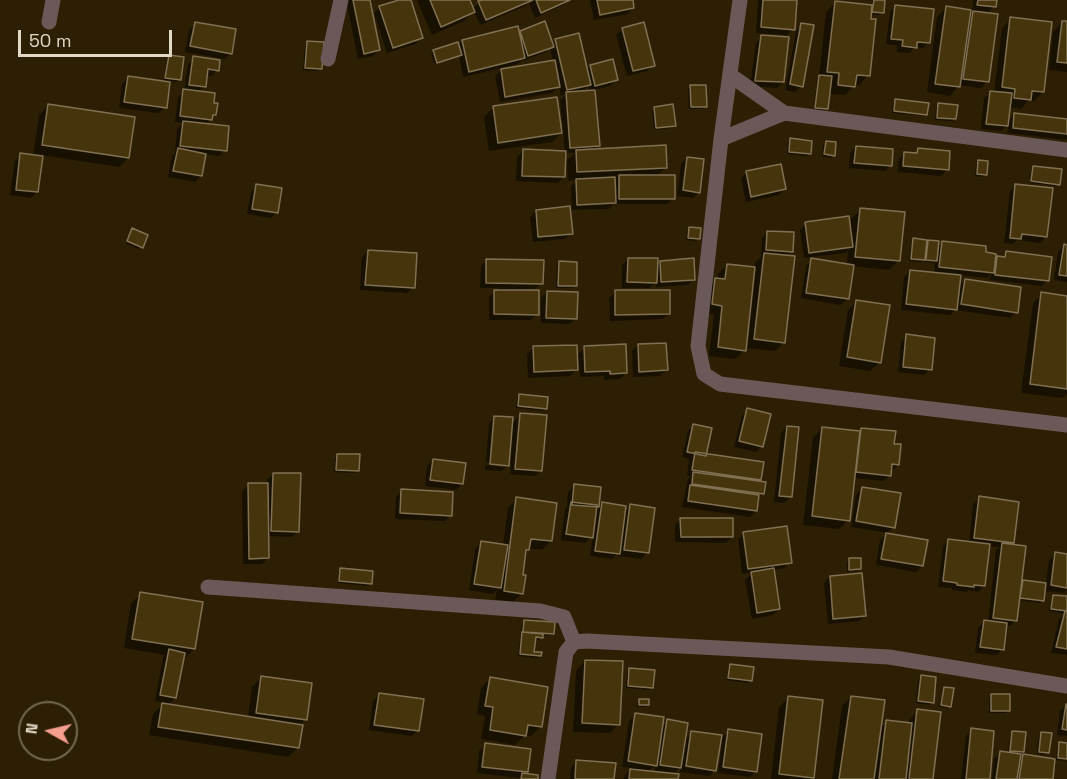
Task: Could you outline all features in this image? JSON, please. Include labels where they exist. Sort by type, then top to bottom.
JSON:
[{"type":"street","points":[[49,22],[52,0]]},
{"type":"street","points":[[328,59],[341,0]]},
{"type":"street","points":[[740,0],[721,139],[698,346],[704,374],[720,384],[1067,425]]},
{"type":"street","points":[[730,75],[784,113],[1067,150]]},
{"type":"street","points":[[721,139],[784,113]]},
{"type":"street","points":[[208,586],[540,611],[564,617],[574,642]]},
{"type":"street","points":[[548,779],[566,652],[574,642],[889,657],[1067,686]]},
{"type":"building","points":[[353,0],[370,0],[380,50],[364,54]]},
{"type":"building","points":[[399,0],[411,0],[423,38],[393,48],[379,6]]},
{"type":"building","points":[[430,0],[470,0],[475,12],[441,27]]},
{"type":"building","points":[[533,0],[486,20],[478,1]]},
{"type":"building","points":[[536,0],[570,0],[541,13]]},
{"type":"building","points":[[597,0],[633,0],[634,8],[600,15]]},
{"type":"building","points":[[763,0],[797,0],[795,30],[761,27]]},
{"type":"building","points":[[874,0],[885,0],[884,13],[872,12]]},
{"type":"building","points":[[978,0],[997,0],[996,7],[977,5]]},
{"type":"building","points":[[835,1],[872,5],[871,19],[876,19],[870,76],[857,75],[855,87],[838,85],[839,73],[827,72]]},
{"type":"building","points":[[895,5],[934,9],[930,43],[917,42],[917,48],[902,46],[903,40],[891,39]]},
{"type":"building","points":[[946,6],[971,10],[960,87],[935,84]]},
{"type":"building","points":[[973,11],[998,14],[989,82],[963,79]]},
{"type":"building","points":[[1010,17],[1052,22],[1044,92],[1032,91],[1031,100],[1014,98],[1015,89],[1002,87]]},
{"type":"building","points":[[545,21],[554,47],[528,56],[520,31]]},
{"type":"building","points":[[1062,21],[1067,21],[1067,63],[1057,62]]},
{"type":"building","points":[[195,22],[236,29],[232,54],[190,46]]},
{"type":"building","points":[[644,22],[655,66],[633,71],[622,28]]},
{"type":"building","points":[[801,23],[814,25],[803,87],[790,84]]},
{"type":"building","points":[[518,26],[525,58],[469,72],[462,40]]},
{"type":"building","points":[[579,33],[591,85],[567,90],[555,39]]},
{"type":"building","points":[[761,35],[789,37],[784,82],[755,81]]},
{"type":"building","points":[[307,41],[324,42],[322,69],[305,68]]},
{"type":"building","points":[[458,42],[462,55],[437,63],[433,50]]},
{"type":"building","points":[[169,55],[184,57],[181,80],[165,78]]},
{"type":"building","points":[[193,56],[220,60],[219,71],[208,69],[206,87],[189,85]]},
{"type":"building","points":[[613,59],[618,80],[595,86],[590,65]]},
{"type":"building","points":[[555,60],[560,87],[505,97],[501,69]]},
{"type":"building","points":[[819,75],[832,76],[828,109],[815,108]]},
{"type":"building","points":[[128,76],[170,82],[167,108],[124,102]]},
{"type":"building","points":[[690,85],[706,85],[707,107],[691,107]]},
{"type":"building","points":[[183,89],[215,93],[214,103],[218,103],[216,115],[213,115],[212,120],[180,116]]},
{"type":"building","points":[[595,90],[600,146],[570,148],[566,92]]},
{"type":"building","points":[[990,91],[1012,93],[1008,126],[986,124]]},
{"type":"building","points":[[557,97],[562,133],[498,143],[493,106]]},
{"type":"building","points":[[895,99],[929,103],[927,115],[894,111]]},
{"type":"building","points":[[938,103],[958,105],[956,119],[937,118]]},
{"type":"building","points":[[48,104],[135,117],[129,158],[42,145]]},
{"type":"building","points":[[673,104],[676,126],[656,128],[654,107]]},
{"type":"building","points":[[1014,113],[1067,119],[1067,134],[1013,128]]},
{"type":"building","points":[[183,121],[229,126],[227,151],[180,146]]},
{"type":"building","points":[[790,138],[812,141],[811,154],[789,152]]},
{"type":"building","points":[[826,141],[836,142],[835,156],[824,154]]},
{"type":"building","points":[[666,145],[667,168],[577,172],[576,150]]},
{"type":"building","points":[[856,146],[893,149],[892,166],[854,163]]},
{"type":"building","points":[[178,148],[206,154],[202,176],[173,171]]},
{"type":"building","points":[[918,148],[950,151],[949,170],[903,166],[904,152],[917,153]]},
{"type":"building","points":[[523,149],[566,151],[565,177],[522,176]]},
{"type":"building","points":[[20,153],[43,156],[38,192],[16,190]]},
{"type":"building","points":[[687,157],[704,159],[700,193],[683,190]]},
{"type":"building","points":[[978,160],[988,161],[987,175],[977,174]]},
{"type":"building","points":[[781,164],[786,189],[751,197],[746,171]]},
{"type":"building","points":[[1033,166],[1062,169],[1060,185],[1031,181]]},
{"type":"building","points":[[619,175],[675,175],[675,199],[619,199]]},
{"type":"building","points":[[615,177],[616,203],[577,205],[576,179]]},
{"type":"building","points":[[256,184],[282,188],[278,213],[252,209]]},
{"type":"building","points":[[1015,184],[1053,188],[1047,237],[1022,234],[1021,239],[1010,238]]},
{"type":"building","points":[[570,206],[573,234],[538,237],[536,210]]},
{"type":"building","points":[[860,208],[905,212],[900,261],[855,257]]},
{"type":"building","points":[[849,216],[853,247],[809,253],[805,222]]},
{"type":"building","points":[[689,227],[701,228],[700,239],[688,238]]},
{"type":"building","points":[[132,228],[148,235],[143,248],[127,241]]},
{"type":"building","points":[[767,231],[794,232],[793,252],[766,250]]},
{"type":"building","points":[[913,238],[927,240],[925,260],[911,259]]},
{"type":"building","points":[[928,240],[939,241],[937,261],[926,260]]},
{"type":"building","points":[[942,241],[986,246],[986,252],[996,254],[994,273],[939,267]]},
{"type":"building","points":[[1064,244],[1067,245],[1067,276],[1059,275]]},
{"type":"building","points":[[368,250],[417,253],[415,288],[365,285]]},
{"type":"building","points":[[1006,251],[1052,257],[1049,281],[995,275],[997,256],[1005,257]]},
{"type":"building","points":[[764,253],[795,256],[785,343],[754,339]]},
{"type":"building","points":[[628,258],[658,258],[657,283],[627,282]]},
{"type":"building","points":[[694,258],[695,280],[661,282],[660,261]]},
{"type":"building","points":[[811,258],[854,265],[849,299],[806,293]]},
{"type":"building","points":[[486,259],[544,260],[543,284],[486,283]]},
{"type":"building","points":[[559,261],[577,262],[577,286],[558,286]]},
{"type":"building","points":[[727,264],[755,267],[746,351],[718,347],[722,306],[712,304],[715,278],[725,279]]},
{"type":"building","points":[[910,270],[961,275],[957,310],[906,304]]},
{"type":"building","points":[[965,279],[1021,287],[1018,313],[961,304]]},
{"type":"building","points":[[494,290],[539,290],[539,315],[494,314]]},
{"type":"building","points":[[615,290],[670,290],[670,314],[615,315]]},
{"type":"building","points":[[547,291],[578,292],[577,319],[546,318]]},
{"type":"building","points":[[1041,292],[1067,296],[1067,389],[1030,384]]},
{"type":"building","points":[[856,300],[890,305],[881,363],[847,357]]},
{"type":"building","points":[[906,334],[935,338],[932,370],[903,367]]},
{"type":"building","points":[[666,343],[668,370],[639,372],[638,344]]},
{"type":"building","points":[[626,344],[627,373],[585,372],[584,346]]},
{"type":"building","points":[[577,345],[578,370],[534,372],[533,346]]},
{"type":"building","points":[[519,394],[548,397],[547,409],[518,406]]},
{"type":"building","points":[[747,408],[771,414],[763,447],[739,441]]},
{"type":"building","points":[[520,413],[547,415],[542,471],[515,469]]},
{"type":"building","points":[[494,416],[513,417],[509,466],[490,464]]},
{"type":"building","points":[[693,424],[712,428],[706,456],[687,452]]},
{"type":"building","points":[[787,426],[799,427],[792,497],[779,496]]},
{"type":"building","points":[[822,427],[860,431],[850,521],[812,516]]},
{"type":"building","points":[[861,428],[896,431],[894,444],[901,444],[899,465],[892,464],[891,476],[856,472]]},
{"type":"building","points":[[695,452],[764,462],[761,480],[692,470]]},
{"type":"building","points":[[337,454],[360,454],[359,471],[336,470]]},
{"type":"building","points":[[433,459],[466,463],[463,484],[430,480]]},
{"type":"building","points":[[693,472],[766,482],[764,494],[692,484]]},
{"type":"building","points":[[273,473],[301,473],[299,532],[271,531]]},
{"type":"building","points":[[248,483],[268,483],[269,558],[249,559]]},
{"type":"building","points":[[574,484],[601,487],[599,507],[572,505]]},
{"type":"building","points":[[690,485],[759,495],[757,511],[688,501]]},
{"type":"building","points":[[862,487],[901,493],[895,528],[856,521]]},
{"type":"building","points":[[401,489],[453,492],[452,516],[400,513]]},
{"type":"building","points":[[979,496],[1019,502],[1014,543],[974,538]]},
{"type":"building","points":[[516,497],[557,503],[552,541],[531,539],[529,550],[526,550],[523,594],[504,591]]},
{"type":"building","points":[[571,502],[597,505],[593,538],[566,534]]},
{"type":"building","points":[[602,502],[626,506],[620,554],[595,551]]},
{"type":"building","points":[[630,504],[655,508],[649,553],[624,550]]},
{"type":"building","points":[[680,518],[733,518],[733,537],[681,537]]},
{"type":"building","points":[[787,526],[792,563],[748,569],[743,532]]},
{"type":"building","points":[[886,533],[928,540],[923,566],[881,559]]},
{"type":"building","points":[[948,539],[990,544],[985,586],[957,585],[957,583],[943,581]]},
{"type":"building","points":[[481,541],[508,545],[501,588],[474,584]]},
{"type":"building","points":[[1002,543],[1026,546],[1017,621],[993,618]]},
{"type":"building","points":[[1055,552],[1067,554],[1067,588],[1051,585]]},
{"type":"building","points":[[849,558],[861,558],[861,569],[849,570]]},
{"type":"building","points":[[340,568],[373,571],[372,584],[339,581]]},
{"type":"building","points":[[774,568],[780,609],[757,613],[751,572]]},
{"type":"building","points":[[862,573],[866,616],[833,619],[830,576]]},
{"type":"building","points":[[1023,580],[1046,583],[1044,601],[1020,598]]},
{"type":"building","points":[[140,592],[203,602],[195,649],[132,639]]},
{"type":"building","points":[[1053,595],[1067,596],[1067,611],[1051,609]]},
{"type":"building","points":[[1065,611],[1067,611],[1067,649],[1056,647]]},
{"type":"building","points":[[524,620],[555,622],[554,634],[523,632]]},
{"type":"building","points":[[984,620],[1007,623],[1004,650],[980,647]]},
{"type":"building","points":[[522,632],[543,634],[543,638],[536,637],[534,652],[542,652],[541,656],[520,654]]},
{"type":"building","points":[[169,649],[185,653],[176,698],[160,695]]},
{"type":"building","points":[[585,660],[623,661],[620,725],[582,723]]},
{"type":"building","points":[[730,664],[754,667],[752,681],[728,678]]},
{"type":"building","points":[[629,668],[655,670],[653,688],[628,686]]},
{"type":"building","points":[[921,675],[936,677],[934,703],[918,701]]},
{"type":"building","points":[[261,676],[312,683],[307,720],[256,713]]},
{"type":"building","points":[[490,677],[548,687],[542,727],[528,725],[526,736],[490,730],[493,707],[485,706]]},
{"type":"building","points":[[944,687],[954,688],[951,707],[941,705]]},
{"type":"building","points":[[379,693],[424,699],[419,731],[374,725]]},
{"type":"building","points":[[991,694],[1010,694],[1010,711],[991,711]]},
{"type":"building","points":[[788,696],[823,700],[814,778],[779,774]]},
{"type":"building","points":[[851,696],[885,700],[874,779],[839,779]]},
{"type":"building","points":[[639,699],[649,699],[649,705],[639,705]]},
{"type":"building","points":[[162,703],[303,725],[299,748],[158,727]]},
{"type":"building","points":[[1067,704],[1067,730],[1062,729]]},
{"type":"building","points":[[917,709],[941,712],[933,779],[909,779]]},
{"type":"building","points":[[635,713],[664,717],[657,766],[628,761]]},
{"type":"building","points":[[667,719],[688,723],[681,768],[660,765]]},
{"type":"building","points":[[886,720],[912,723],[906,779],[879,779]]},
{"type":"building","points":[[971,728],[994,731],[990,779],[966,779]]},
{"type":"building","points":[[728,729],[762,734],[757,772],[723,767]]},
{"type":"building","points":[[691,731],[722,735],[716,771],[686,766]]},
{"type":"building","points":[[1012,731],[1026,732],[1024,752],[1010,751]]},
{"type":"building","points":[[1041,732],[1052,733],[1049,753],[1039,752]]},
{"type":"building","points":[[1059,742],[1067,743],[1067,759],[1058,758]]},
{"type":"building","points":[[485,743],[531,749],[528,772],[482,767]]},
{"type":"building","points":[[1000,751],[1021,754],[1017,779],[996,779]]},
{"type":"building","points":[[1023,754],[1055,759],[1053,779],[1019,779]]},
{"type":"building","points":[[576,760],[616,763],[614,779],[575,779]]},
{"type":"building","points":[[630,769],[679,774],[678,779],[629,779]]},
{"type":"building","points":[[522,773],[538,775],[538,779],[521,779]]}]
